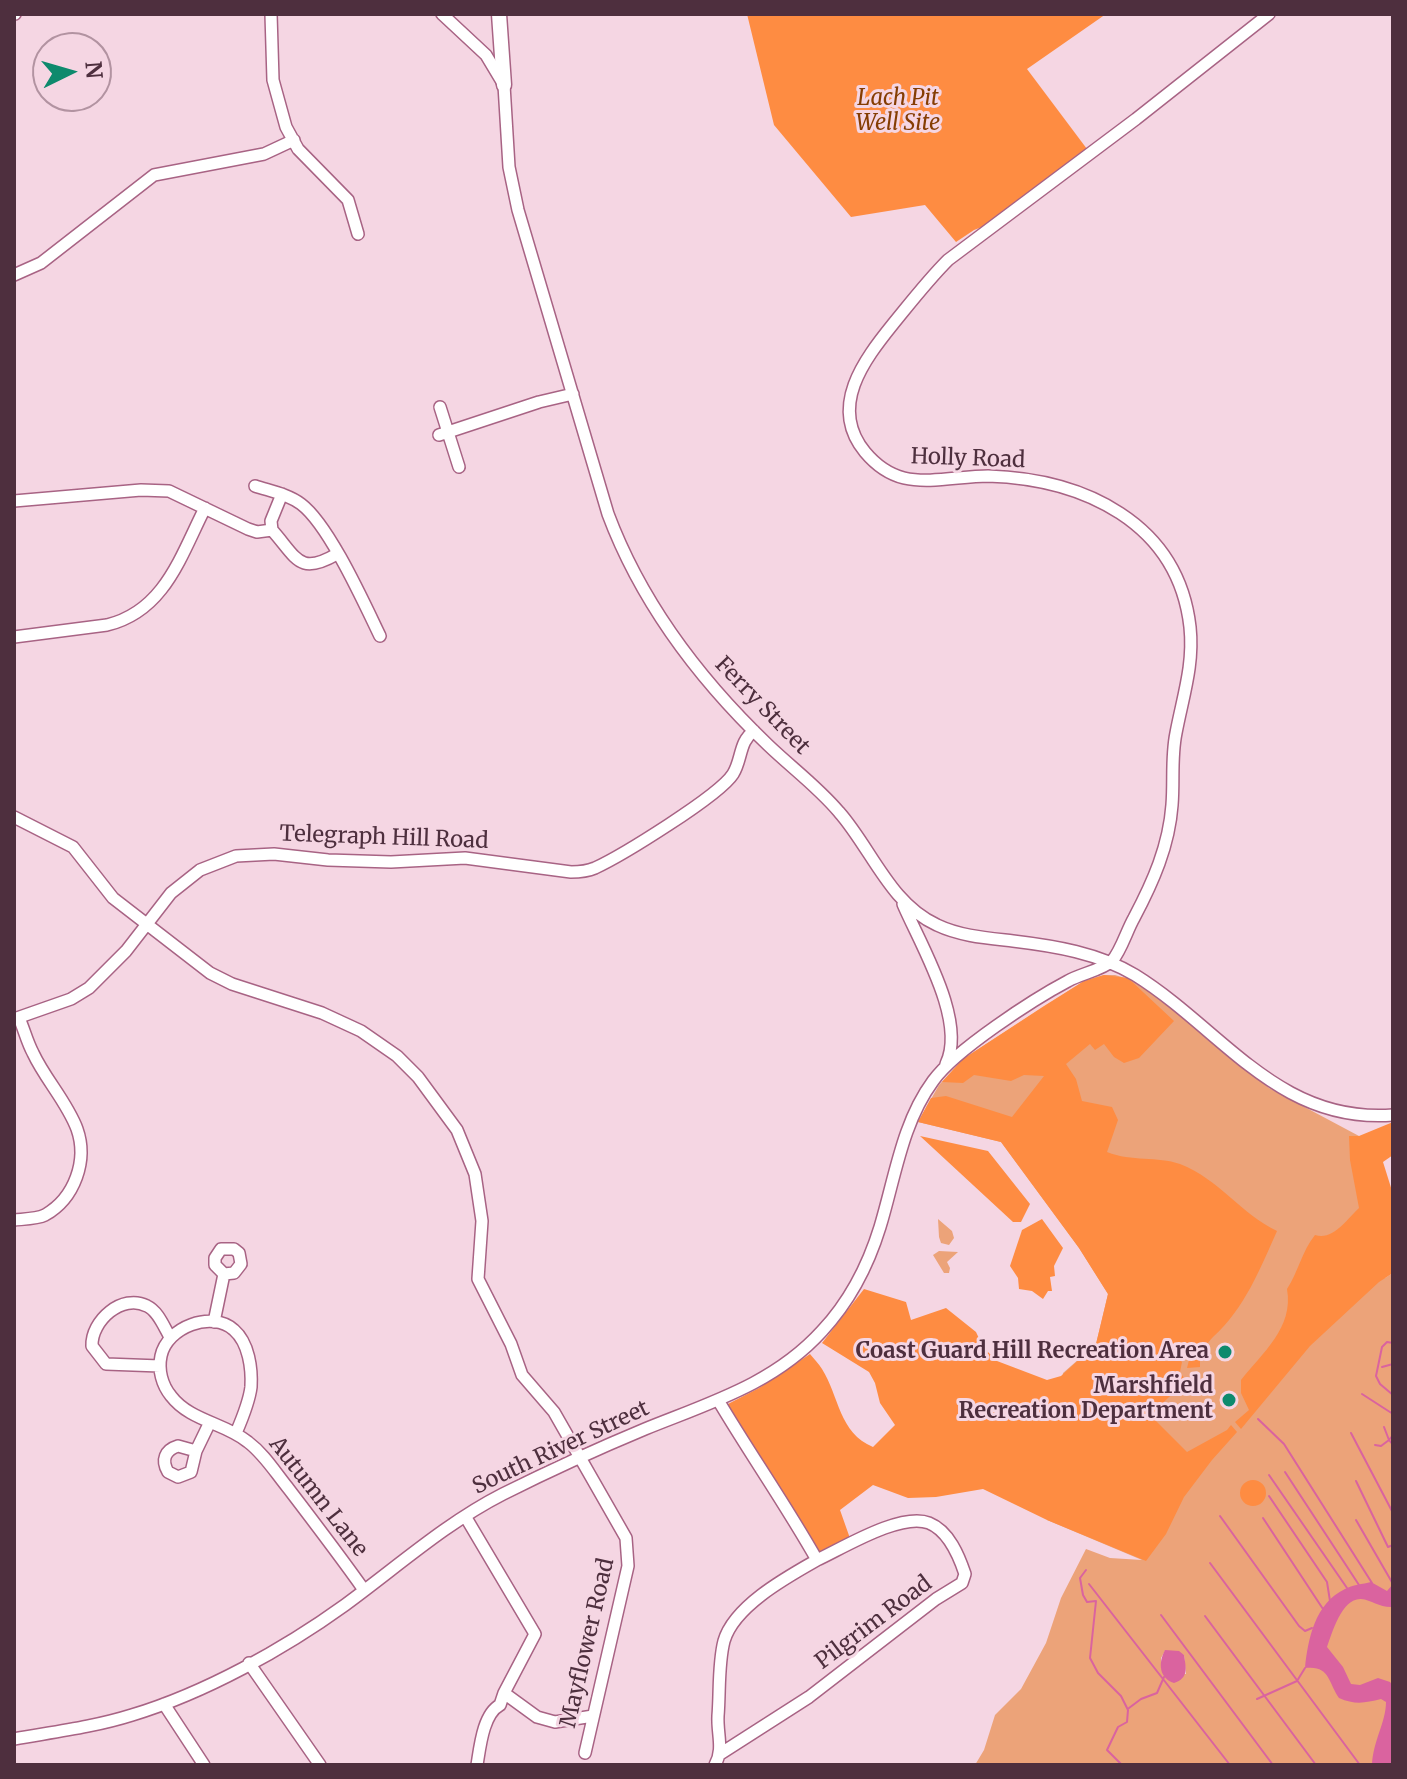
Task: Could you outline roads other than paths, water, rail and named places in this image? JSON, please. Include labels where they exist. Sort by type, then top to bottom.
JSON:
[{"type":"main road","points":[[499,14],[504,85]]},
{"type":"street","points":[[271,14],[275,90],[286,127],[313,166],[348,200],[358,234]]},
{"type":"street","name":"Ferry Street","points":[[442,14],[486,55],[504,85],[514,197],[608,514],[630,569],[685,652],[754,731],[838,810],[899,896],[925,919],[953,932],[1046,945],[1111,963],[1155,989],[1282,1090],[1336,1112],[1393,1115]]},
{"type":"street","name":"Holly Road","points":[[1111,963],[1151,884],[1169,831],[1173,748],[1187,694],[1191,648],[1189,618],[1183,594],[1170,566],[1154,543],[1128,516],[1081,494],[1016,478],[961,476],[910,479],[896,476],[868,457],[857,442],[849,404],[858,373],[871,351],[948,260],[1136,119],[1269,14]]},
{"type":"street","points":[[14,275],[41,263],[154,175],[264,154],[294,140]]},
{"type":"street","points":[[443,434],[573,394]]},
{"type":"street","points":[[440,407],[443,434],[459,467]]},
{"type":"street","points":[[255,486],[294,499],[310,512],[337,554],[380,636]]},
{"type":"street","points":[[14,501],[156,490],[181,495],[248,529],[257,532],[272,530]]},
{"type":"street","points":[[282,494],[271,521],[272,530],[300,562],[319,565],[337,554]]},
{"type":"street","points":[[14,637],[107,625],[144,609],[164,589],[205,508]]},
{"type":"street","name":"Telegraph Hill Road","points":[[17,1018],[71,999],[89,988],[109,970],[171,893],[187,878],[218,861],[236,856],[274,854],[391,862],[465,858],[571,872],[593,869],[697,805],[723,785],[734,774],[745,740],[754,731]]},
{"type":"street","name":"Mayflower Road","points":[[14,817],[73,847],[113,898],[220,978],[244,989],[322,1013],[372,1037],[411,1068],[434,1096],[462,1140],[475,1174],[482,1221],[478,1279],[511,1344],[522,1375],[554,1412],[626,1538],[629,1559],[585,1753]]},
{"type":"street","name":"South River Street","points":[[899,896],[949,1014],[951,1053],[941,1072]]},
{"type":"street","name":"South River Street","points":[[14,1739],[111,1721],[164,1704],[249,1663],[325,1618],[465,1516],[502,1494],[579,1458],[745,1390],[788,1363],[813,1341],[854,1289],[873,1247],[911,1122],[930,1084],[986,1035],[1059,986],[1111,963]]},
{"type":"street","points":[[14,1220],[43,1216],[59,1203],[71,1190],[80,1169],[82,1151],[76,1127],[33,1053],[17,1018]]},
{"type":"street","points":[[170,1337],[156,1313],[139,1303],[120,1306],[101,1318],[93,1332],[92,1346],[95,1354],[106,1364],[160,1366],[163,1349],[170,1337],[183,1328],[214,1322],[224,1274]]},
{"type":"street","name":"Autumn Lane","points":[[214,1322],[236,1332],[249,1361],[249,1396],[236,1433]]},
{"type":"street","name":"Autumn Lane","points":[[160,1366],[162,1381],[176,1402],[198,1417],[236,1433],[255,1448],[364,1590]]},
{"type":"street","points":[[718,1400],[784,1502],[817,1560]]},
{"type":"street","points":[[196,1451],[210,1422]]},
{"type":"street","points":[[465,1516],[535,1634],[481,1738],[477,1765]]},
{"type":"street","name":"Pilgrim Road","points":[[925,1522],[939,1530],[951,1544],[965,1574],[957,1587],[936,1599],[809,1696],[718,1760],[721,1661],[729,1630],[756,1600],[817,1560],[878,1531],[925,1522]]},
{"type":"street","points":[[249,1663],[320,1765]]},
{"type":"street","points":[[504,1693],[537,1717],[555,1722],[593,1716]]},
{"type":"street","points":[[164,1704],[204,1765]]},
{"type":"waterway","points":[[1393,1343],[1387,1342],[1382,1347],[1376,1376],[1393,1395]]},
{"type":"waterway","points":[[1382,1367],[1393,1364]]},
{"type":"waterway","points":[[1362,1394],[1393,1414]]},
{"type":"waterway","points":[[1258,1419],[1284,1444],[1372,1583]]},
{"type":"waterway","points":[[1375,1445],[1381,1446],[1389,1440],[1384,1427]]},
{"type":"waterway","points":[[1351,1433],[1393,1513]]},
{"type":"waterway","points":[[1393,1435],[1389,1440],[1393,1445]]},
{"type":"waterway","points":[[1285,1472],[1359,1585]]},
{"type":"waterway","points":[[1269,1475],[1347,1588]]},
{"type":"waterway","points":[[1356,1481],[1388,1547],[1393,1545]]},
{"type":"waterway","points":[[1269,1496],[1327,1582],[1330,1601]]},
{"type":"waterway","points":[[1220,1516],[1299,1626],[1305,1631],[1312,1628]]},
{"type":"waterway","points":[[1263,1518],[1323,1609]]},
{"type":"waterway","points":[[1356,1520],[1393,1584]]},
{"type":"waterway","points":[[1210,1563],[1360,1765]]},
{"type":"waterway","points":[[1086,1570],[1080,1578],[1083,1595],[1087,1602],[1096,1601],[1090,1658],[1098,1673],[1121,1696],[1128,1710],[1127,1722],[1118,1727],[1107,1750],[1122,1765]]},
{"type":"waterway","points":[[1089,1584],[1230,1765]]},
{"type":"waterway","points":[[1161,1615],[1273,1765]]},
{"type":"waterway","points":[[1205,1616],[1316,1765]]},
{"type":"waterway","points":[[1257,1699],[1297,1681],[1305,1668]]},
{"type":"waterway","points":[[1129,1708],[1157,1693],[1164,1677]]},
{"type":"place","name":"Coast Guard Hill Recreation Area","points":[[1225,1352]]},
{"type":"place","name":"Marshfield Recreation Department","points":[[1229,1400]]},
{"type":"park label","name":"Lach Pit Well Site","points":[[898,112]]}]
